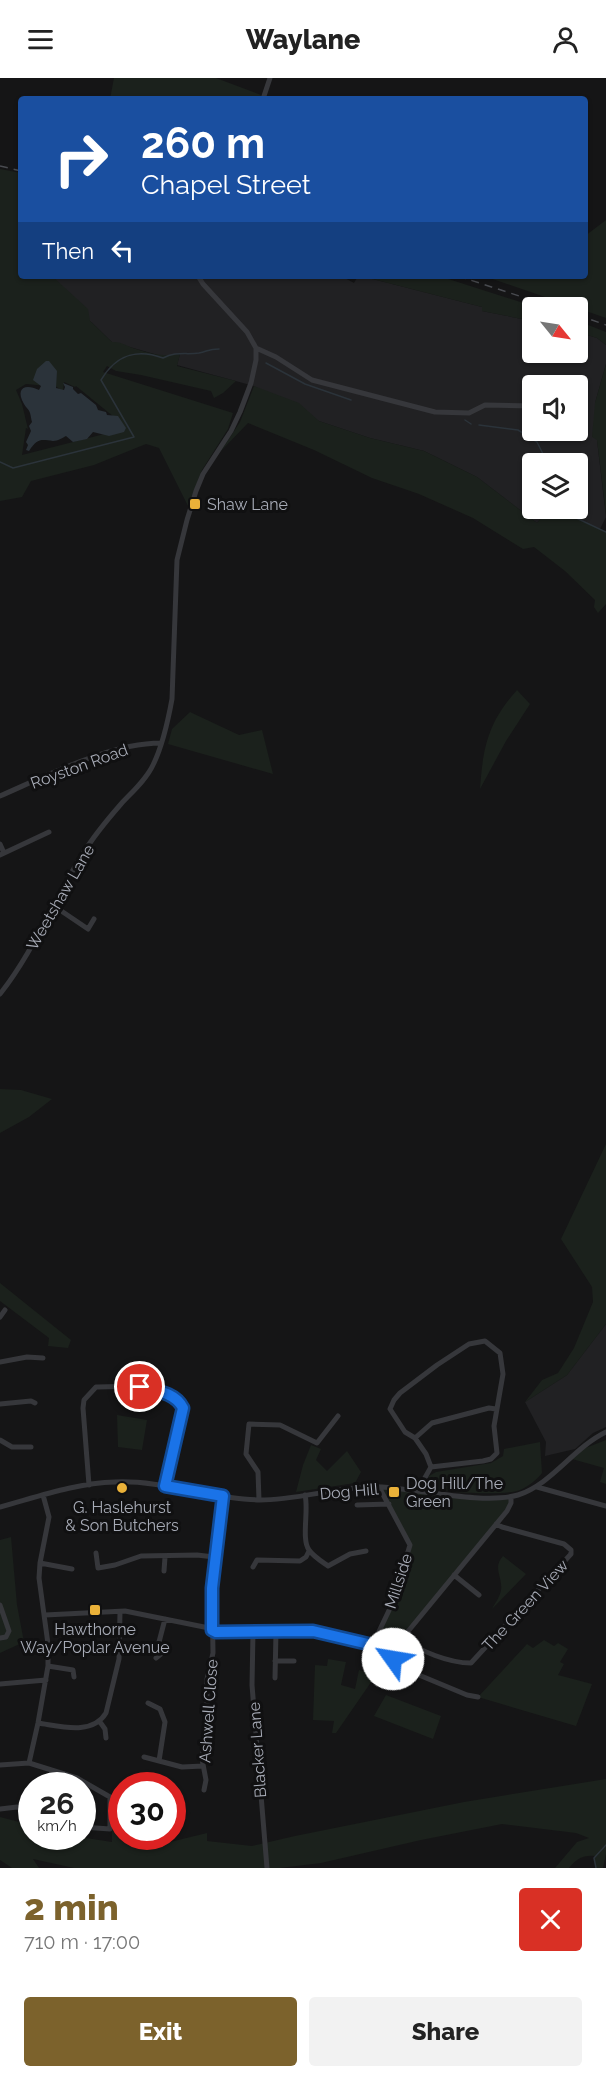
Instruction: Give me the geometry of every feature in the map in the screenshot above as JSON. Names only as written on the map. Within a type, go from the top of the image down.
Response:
[{"type":"street","points":[[264,96],[270,78]]},
{"type":"street","points":[[161,743],[172,699],[177,560],[181,542],[203,474],[231,431],[248,394],[256,360],[256,348],[247,332],[200,279]]},
{"type":"street","points":[[256,348],[276,357],[312,380],[435,412],[469,412],[485,405],[522,406]]},
{"type":"street","name":"Royston Road","points":[[0,796],[64,768],[102,755],[146,743],[161,743]]},
{"type":"street","name":"Weetshaw Lane","points":[[0,994],[16,974],[82,855],[97,833],[142,782],[153,765],[161,743]]},
{"type":"street","points":[[0,844],[2,854],[49,832]]},
{"type":"street","points":[[54,906],[88,929],[94,919]]},
{"type":"street","points":[[0,1317],[5,1310]]},
{"type":"street","points":[[485,1341],[500,1353],[503,1374],[494,1426],[498,1449],[495,1456],[483,1461],[431,1467],[415,1437],[405,1432],[390,1409],[394,1400],[437,1365],[469,1344],[485,1341]]},
{"type":"street","points":[[0,1362],[27,1357],[43,1358]]},
{"type":"street","points":[[89,1485],[84,1400],[89,1392],[96,1388],[140,1387],[170,1395],[177,1399],[183,1408],[165,1486]]},
{"type":"street","points":[[0,1404],[31,1401],[35,1403]]},
{"type":"street","points":[[415,1437],[432,1423],[489,1408],[496,1409]]},
{"type":"street","points":[[259,1500],[258,1472],[246,1454],[249,1424],[280,1425],[320,1445],[338,1416]]},
{"type":"street","points":[[45,1616],[125,1611],[209,1628],[216,1632],[313,1631],[381,1647],[396,1646],[509,1508],[511,1497],[537,1486],[587,1444],[606,1432]]},
{"type":"street","points":[[0,1440],[12,1447],[31,1448]]},
{"type":"street","points":[[418,1490],[431,1467]]},
{"type":"street","name":"Dog Hill","points":[[0,1508],[89,1485],[116,1482],[165,1486],[259,1500],[285,1499],[379,1487],[462,1497],[511,1497]]},
{"type":"street","points":[[537,1486],[604,1506]]},
{"type":"street","name":"Millside","points":[[373,1644],[393,1602],[410,1545],[379,1487]]},
{"type":"street","points":[[29,1763],[48,1666],[45,1616],[39,1578],[49,1517],[43,1496]]},
{"type":"street","name":"Ashwell Close","points":[[204,1790],[207,1679],[213,1653],[214,1557],[223,1496]]},
{"type":"street","points":[[305,1496],[307,1505],[306,1545],[309,1551],[328,1566],[350,1554],[366,1551]]},
{"type":"street","points":[[357,1505],[389,1504]]},
{"type":"street","name":"The Green View","points":[[402,1639],[416,1648],[460,1663],[471,1663],[571,1554],[571,1550],[564,1544],[496,1524]]},
{"type":"street","points":[[254,1567],[257,1560],[300,1561],[309,1551]]},
{"type":"street","points":[[96,1553],[98,1568],[141,1556],[214,1557]]},
{"type":"street","points":[[164,1571],[165,1557]]},
{"type":"street","points":[[40,1563],[72,1569]]},
{"type":"street","points":[[454,1575],[479,1595]]},
{"type":"street","points":[[0,1605],[9,1633],[6,1637],[0,1638]]},
{"type":"street","points":[[38,1723],[81,1728],[100,1722],[106,1713],[119,1659],[120,1612]]},
{"type":"street","points":[[156,1658],[161,1654],[159,1642],[165,1619]]},
{"type":"street","name":"Blacker Lane","points":[[253,1632],[252,1685],[261,1811],[268,1856],[267,1868]]},
{"type":"street","points":[[275,1678],[276,1632]]},
{"type":"street","points":[[381,1647],[402,1668],[467,1695],[478,1697]]},
{"type":"street","points":[[275,1661],[294,1661]]},
{"type":"street","points":[[48,1666],[73,1670],[74,1677]]},
{"type":"street","points":[[0,1684],[46,1680]]},
{"type":"street","points":[[148,1703],[160,1709],[165,1722],[159,1761]]},
{"type":"street","points":[[100,1722],[105,1729],[106,1738]]},
{"type":"street","points":[[144,1757],[182,1767],[203,1766]]},
{"type":"street","points":[[0,1765],[29,1763],[77,1778],[108,1796]]},
{"type":"street","points":[[0,1809],[18,1808]]},
{"type":"shaded area","points":[[114,78],[216,78],[261,95],[260,96],[111,96]]},
{"type":"shaded area","points":[[0,169],[18,172],[18,279],[55,279],[88,309],[90,321],[112,342],[152,354],[180,354],[177,366],[236,381],[214,398],[211,391],[116,371],[107,366],[103,372],[233,413],[228,429],[202,470],[188,506],[159,448],[146,444],[94,465],[31,481],[22,497],[0,501]],"holes":[[[64,382],[76,386],[114,417],[120,430],[22,455],[26,428],[28,429],[16,390],[26,384],[57,387],[63,392]]]},
{"type":"shaded area","points":[[606,220],[606,318],[588,312],[588,297],[545,297],[493,279],[588,279],[588,234]]},
{"type":"shaded area","points":[[55,279],[347,279],[354,283],[356,279],[373,279],[482,307],[482,311],[522,319],[522,363],[588,363],[588,335],[597,338],[606,345],[606,364],[595,403],[606,517],[600,529],[578,519],[588,519],[588,453],[522,453],[522,512],[477,477],[424,451],[370,438],[319,421],[254,386],[177,365],[180,354],[165,357],[112,342],[90,321]]},
{"type":"shaded area","points":[[373,279],[448,279],[522,303],[522,319],[482,311],[482,307]]},
{"type":"shaded area","points":[[588,325],[606,332],[606,345],[597,338],[588,335]]},
{"type":"shaded area","points":[[49,361],[57,371],[56,388],[64,390],[63,383],[73,387],[78,394],[81,393],[96,405],[98,410],[106,412],[107,415],[118,416],[126,428],[124,432],[109,436],[93,432],[87,439],[73,442],[66,436],[55,441],[42,440],[34,444],[29,451],[26,450],[28,445],[26,442],[31,431],[29,426],[32,422],[30,412],[21,399],[21,391],[26,387],[39,390],[41,386],[33,380],[37,369]]},
{"type":"shaded area","points":[[606,364],[606,514],[597,440],[592,437],[595,403]]},
{"type":"shaded area","points":[[254,386],[299,403],[319,421],[370,438],[424,451],[477,477],[522,512],[522,519],[532,519],[537,523],[540,519],[577,519],[606,532],[606,604],[598,613],[594,607],[595,600],[565,571],[534,547],[523,549],[473,518],[419,494],[372,478],[314,450],[248,423],[221,451],[240,422]]},
{"type":"shaded area","points":[[517,690],[530,704],[506,741],[480,789],[485,748],[493,724]]},
{"type":"shaded area","points":[[190,712],[239,735],[262,730],[273,774],[168,744],[172,729]]},
{"type":"shaded area","points":[[0,1089],[21,1090],[52,1099],[29,1117],[0,1133]]},
{"type":"shaded area","points":[[606,1144],[606,1324],[567,1375],[525,1402],[542,1380],[558,1373],[574,1348],[593,1302],[592,1287],[561,1239]]},
{"type":"shaded area","points":[[0,1283],[71,1340],[68,1348],[48,1346],[49,1338],[0,1301]]},
{"type":"shaded area","points":[[606,1324],[606,1427],[593,1433],[575,1449],[545,1456],[546,1442],[525,1402],[567,1375]]},
{"type":"shaded area","points":[[117,1415],[147,1420],[142,1450],[118,1447]]},
{"type":"shaded area","points":[[606,1440],[606,1484],[600,1482],[604,1468],[572,1459],[583,1449]]},
{"type":"shaded area","points":[[540,1442],[542,1473],[520,1490],[503,1493],[463,1492],[440,1490],[429,1486],[427,1482],[429,1476],[436,1472],[491,1463],[503,1456],[504,1449]]},
{"type":"shaded area","points":[[311,1445],[321,1449],[316,1460],[327,1471],[347,1451],[361,1472],[355,1483],[296,1492]]},
{"type":"shaded area","points":[[379,1487],[462,1497],[511,1497],[511,1503],[402,1639],[373,1644],[383,1624],[410,1545]]},
{"type":"shaded area","points":[[11,1537],[17,1605],[24,1642],[0,1653],[0,1540]]},
{"type":"shaded area","points":[[503,1556],[526,1574],[492,1609],[501,1590],[498,1565]]},
{"type":"shaded area","points":[[544,1640],[554,1646],[558,1643],[568,1649],[560,1662],[564,1664],[558,1675],[592,1684],[576,1726],[478,1697],[527,1644],[533,1648]]},
{"type":"shaded area","points":[[328,1659],[346,1662],[341,1685],[355,1689],[359,1670],[376,1675],[336,1733],[332,1733],[334,1721],[313,1720],[315,1665],[327,1666]]},
{"type":"shaded area","points":[[386,1695],[441,1716],[433,1739],[374,1716]]},
{"type":"shaded area","points":[[606,1779],[606,1854],[603,1868],[595,1868],[595,1856],[587,1856],[580,1858],[569,1868],[555,1868],[577,1842],[589,1838],[576,1833],[502,1824],[321,1863],[280,1868],[74,1868],[33,1859],[39,1868],[12,1868],[0,1860],[0,1817],[18,1822],[18,1850],[96,1850],[96,1840],[108,1841],[108,1850],[186,1850],[186,1838],[207,1833],[207,1841],[252,1846],[464,1802]]},
{"type":"waterway","points":[[0,462],[13,468],[134,437],[101,380],[107,371],[120,359],[135,354],[163,358],[219,349]]},
{"type":"waterway","points":[[266,363],[305,384],[351,400]]},
{"type":"waterway","points":[[465,420],[471,424]]},
{"type":"waterway","points":[[479,425],[518,430],[537,442],[542,453]]},
{"type":"waterway","points":[[578,519],[606,532]]},
{"type":"waterway","points":[[596,1868],[594,1858],[606,1845]]},
{"type":"railway","points":[[0,166],[18,170]]},
{"type":"railway","points":[[467,279],[522,297]]},
{"type":"railway","points":[[588,319],[606,325]]},
{"type":"place","name":"Shaw Lane","points":[[195,504]]},
{"type":"place","name":"G. Haslehurst & Son Butchers","points":[[122,1488]]},
{"type":"place","name":"Dog Hill/The Green","points":[[394,1492]]},
{"type":"place","name":"Hawthorne Way/Poplar Avenue","points":[[95,1610]]},
{"type":"route","points":[[140,1387],[170,1395],[181,1403],[183,1408],[165,1486],[223,1496],[214,1557],[212,1630],[216,1632],[313,1631],[373,1644],[381,1647],[393,1659]]}]
